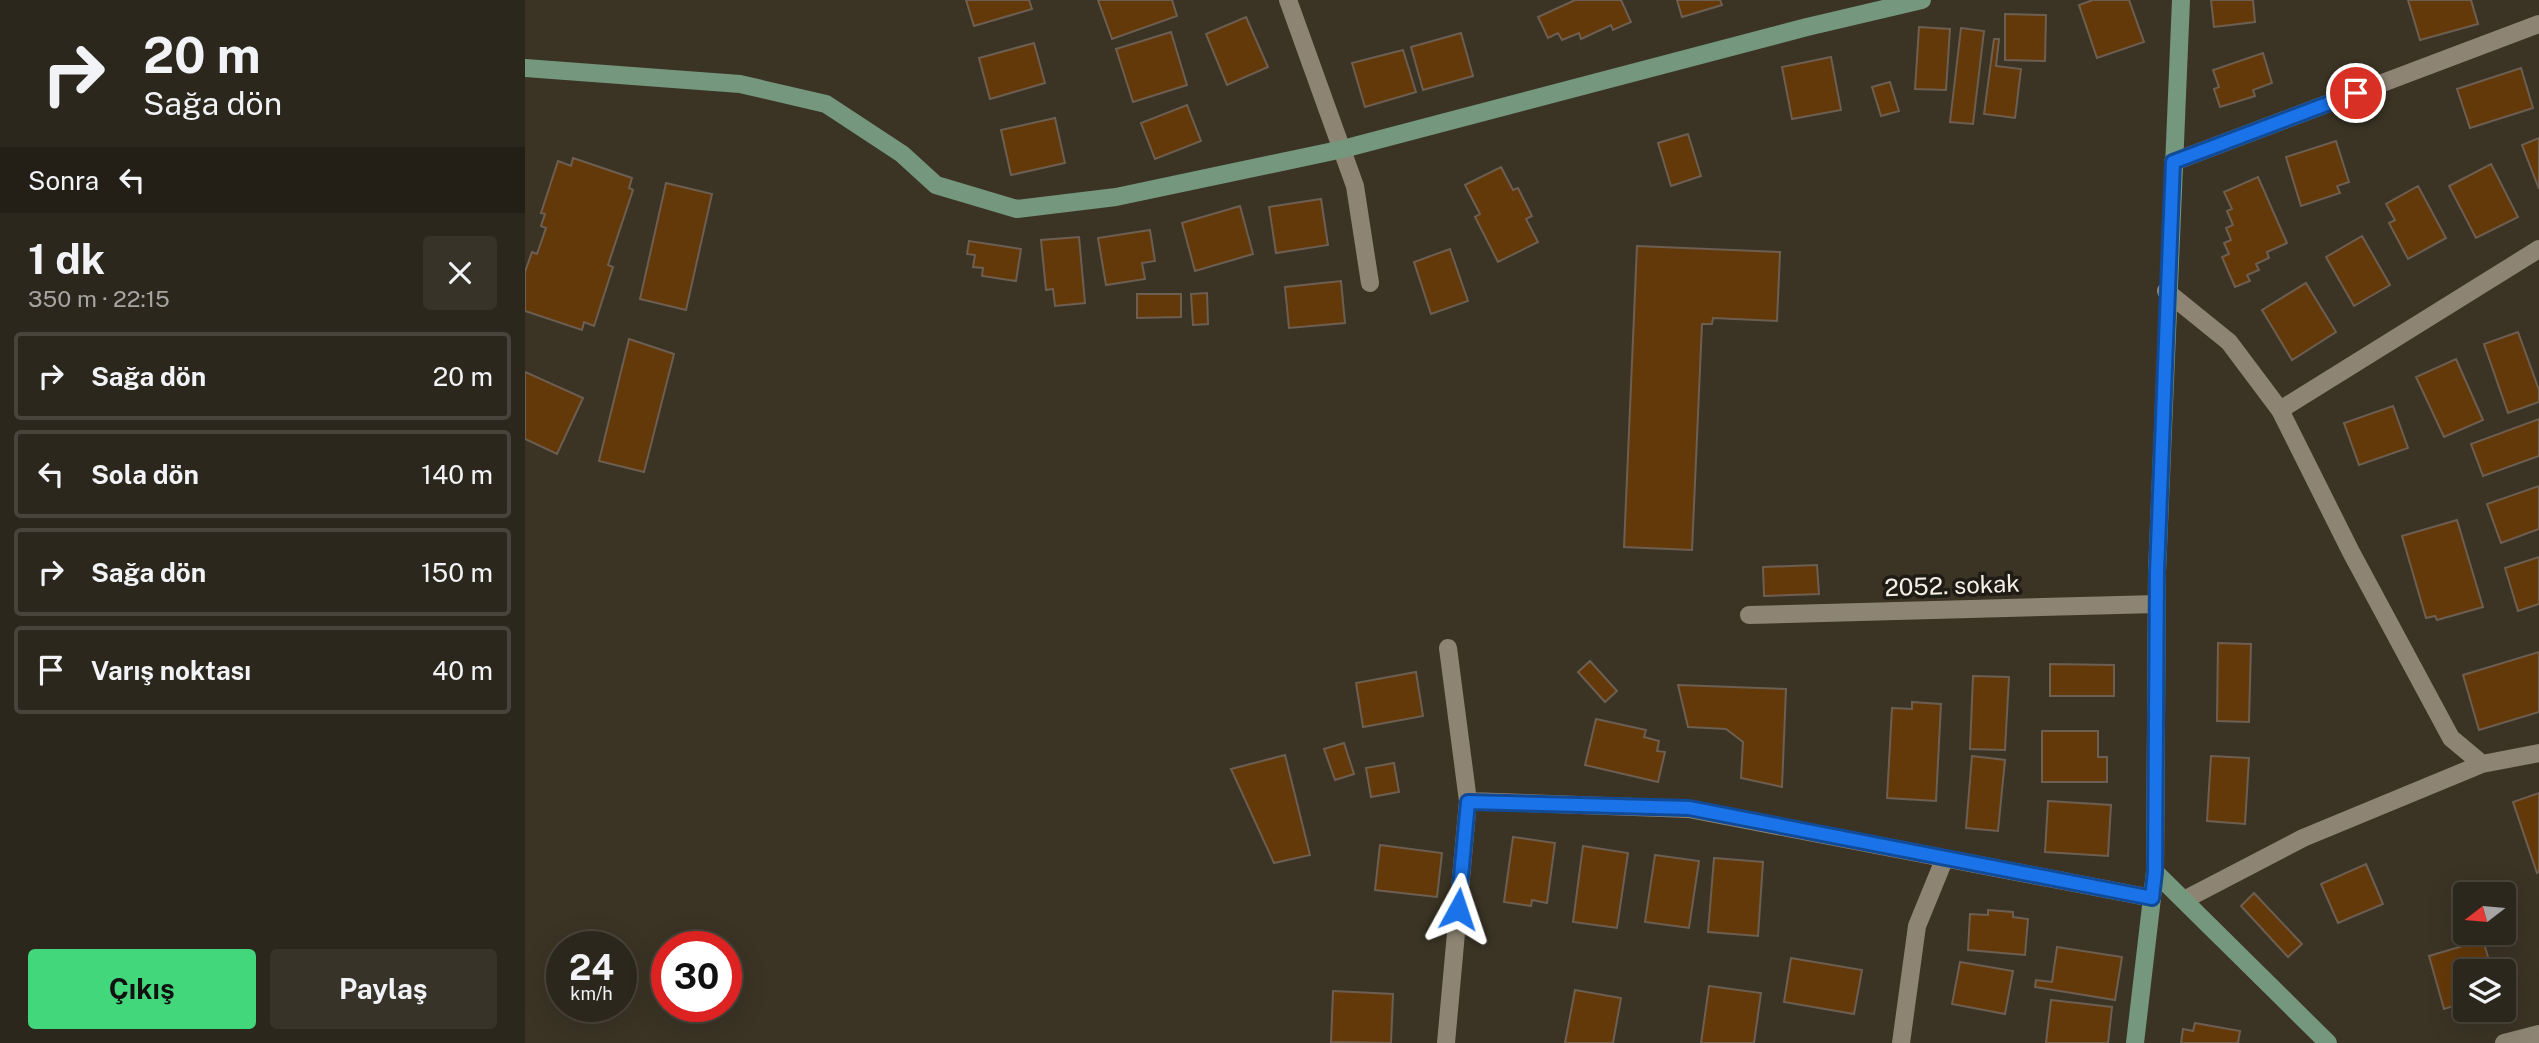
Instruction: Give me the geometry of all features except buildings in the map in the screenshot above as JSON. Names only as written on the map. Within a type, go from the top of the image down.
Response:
[{"type":"street","points":[[1288,0],[1355,186],[1370,283]]},
{"type":"street","points":[[525,68],[740,85],[826,104],[902,154],[936,185],[1017,209],[1116,197],[1343,149],[1807,27],[1922,0]]},
{"type":"street","points":[[2135,1043],[2155,872],[2157,604],[2166,291],[2181,0]]},
{"type":"street","points":[[2173,162],[2539,24]]},
{"type":"street","points":[[2280,410],[2539,249]]},
{"type":"street","points":[[2166,291],[2229,342],[2280,410],[2351,552],[2451,738],[2482,764]]},
{"type":"street","name":"2052. sokak","points":[[1749,615],[2157,604]]},
{"type":"street","points":[[1446,1043],[1468,802],[1448,648]]},
{"type":"street","points":[[2183,900],[2303,838],[2482,764],[2539,753]]},
{"type":"street","points":[[1468,802],[1689,808],[1944,860],[2152,898]]},
{"type":"street","points":[[1901,1043],[1917,926],[1944,860]]},
{"type":"street","points":[[2155,872],[2328,1043]]},
{"type":"street","points":[[2504,1043],[2539,1034]]},
{"type":"route","points":[[1458,909],[1468,802],[1689,808],[1944,860],[2152,898],[2155,872],[2157,572],[2173,162],[2356,93]]}]
